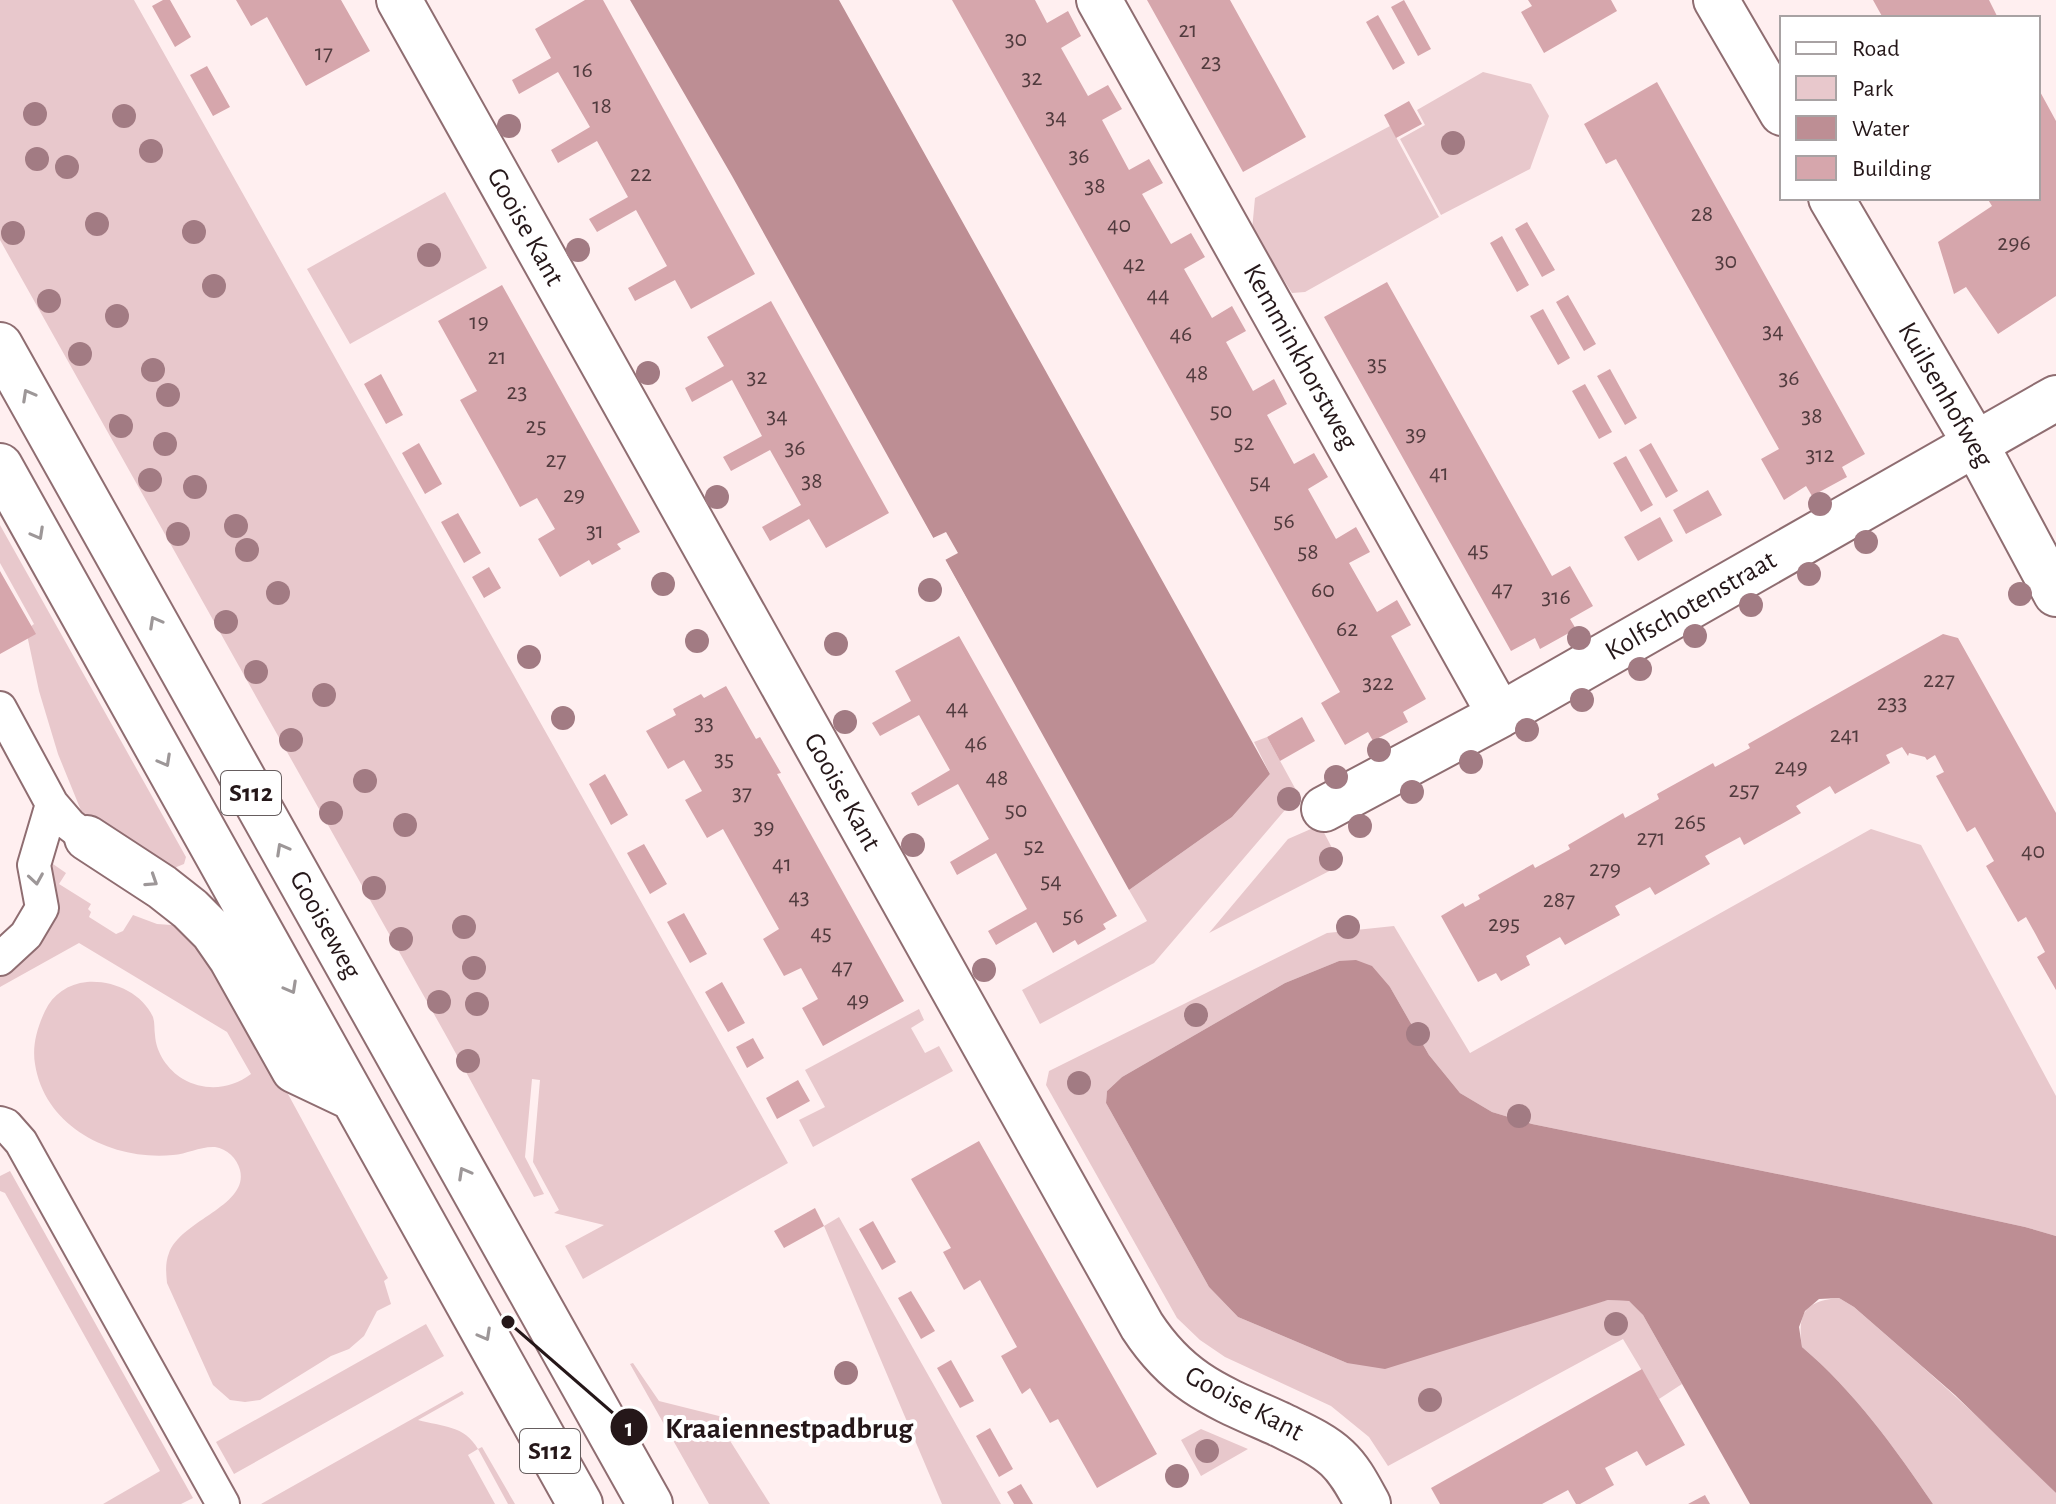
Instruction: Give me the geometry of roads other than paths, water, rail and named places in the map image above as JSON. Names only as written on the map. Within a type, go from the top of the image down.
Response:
[{"type":"main road","name":"Gooise Kant","points":[[399,0],[1142,1326],[1160,1353],[1183,1375],[1216,1395],[1303,1435],[1337,1458],[1350,1472],[1368,1504]]},
{"type":"main road","name":"Kemminkhorstweg","points":[[1099,0],[1500,715]]},
{"type":"main road","points":[[1716,0],[1780,110]]},
{"type":"main road","name":"Kuilsenhofweg","points":[[1832,200],[1975,443],[2056,594]]},
{"type":"main road","name":"Gooiseweg","points":[[0,345],[650,1504]]},
{"type":"main road","name":"Kolfschotenstraat","points":[[1324,809],[1500,715],[2056,398]]},
{"type":"main road","name":"S112","points":[[0,466],[580,1504]]},
{"type":"main road","points":[[87,838],[162,887],[198,916],[231,958],[294,1070],[353,1098]]},
{"type":"lane","points":[[0,708],[52,804],[70,825],[87,838]]},
{"type":"lane","points":[[0,959],[26,935],[42,908],[34,865],[52,804]]},
{"type":"lane","points":[[0,1123],[6,1125],[21,1142],[223,1504]]},
{"type":"water","points":[[630,0],[839,0],[1270,774],[1232,817],[1129,890],[732,176]]},
{"type":"water","points":[[1356,960],[1372,966],[1390,987],[1429,1055],[1460,1093],[1492,1112],[1532,1124],[1856,1190],[2056,1236],[2056,1493],[1955,1395],[1854,1307],[1839,1298],[1819,1299],[1805,1311],[1799,1327],[1802,1347],[1856,1401],[1889,1441],[1933,1504],[1750,1504],[1643,1315],[1629,1301],[1608,1300],[1385,1369],[1347,1363],[1238,1317],[1209,1287],[1106,1103],[1107,1091],[1122,1077],[1285,983],[1339,961]]},
{"type":"place","name":"Kraaiennestpadbrug","points":[[508,1322]]}]
